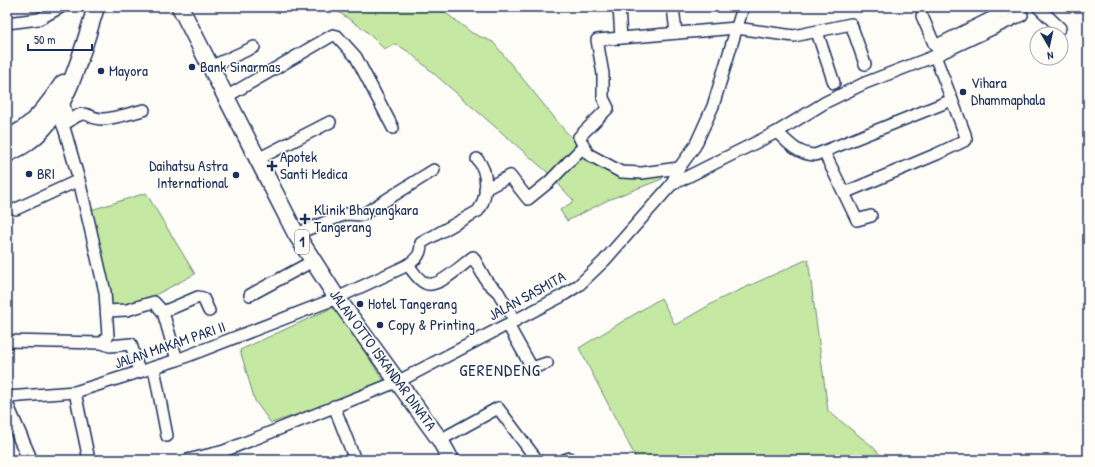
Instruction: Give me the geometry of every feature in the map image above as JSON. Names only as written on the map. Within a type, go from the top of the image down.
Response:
[{"type":"highway","points":[[7,154],[29,141],[60,106],[67,93],[96,7]]},
{"type":"highway","name":"JALAN OTTO ISKANDAR DINATA","points":[[180,7],[296,234],[337,298],[399,381],[440,440],[451,460]]},
{"type":"highway","points":[[7,138],[16,134],[30,124],[56,93],[78,60]]},
{"type":"main road","points":[[7,407],[30,460]]},
{"type":"street","points":[[7,23],[38,19],[61,7]]},
{"type":"street","points":[[619,7],[621,38]]},
{"type":"street","points":[[673,7],[676,33]]},
{"type":"street","name":"JALAN SASMITA","points":[[187,460],[225,455],[334,406],[399,381],[562,296],[579,285],[604,261],[676,176],[695,146],[713,106],[743,7]]},
{"type":"street","points":[[994,23],[1013,7]]},
{"type":"street","points":[[1038,7],[1058,26]]},
{"type":"street","points":[[865,64],[851,24],[794,36],[736,28],[597,40],[603,74],[603,98],[608,108],[579,137],[582,147],[588,154],[621,172],[676,176],[778,132],[826,102],[865,83],[936,52],[994,23],[1022,15]]},
{"type":"street","points":[[844,193],[964,142],[965,134],[922,16]]},
{"type":"street","points":[[817,32],[834,83]]},
{"type":"street","points":[[226,97],[333,35],[337,36],[356,57],[393,128]]},
{"type":"street","points":[[210,67],[254,47]]},
{"type":"street","points":[[778,132],[793,148],[805,154],[815,155],[952,100]]},
{"type":"street","points":[[60,106],[68,122],[79,113],[87,114],[97,119],[106,119],[144,110]]},
{"type":"street","points":[[60,106],[105,292],[108,336],[102,343]]},
{"type":"street","points":[[258,159],[330,122]]},
{"type":"street","points":[[485,189],[510,176],[528,199],[549,182],[582,147]]},
{"type":"street","points":[[824,152],[857,220],[871,216]]},
{"type":"street","points":[[476,159],[482,164],[485,189],[484,202],[478,211],[421,243],[421,252],[416,259],[408,265],[424,283],[430,285],[440,282],[473,257],[487,282],[498,292],[532,368],[548,363]]},
{"type":"street","points":[[296,234],[346,214],[362,215],[434,170]]},
{"type":"street","points":[[16,208],[79,180]]},
{"type":"street","points":[[250,295],[313,261]]},
{"type":"street","name":"JALAN MAKAM PARI II","points":[[7,397],[75,392],[154,368],[337,298],[408,265]]},
{"type":"street","points":[[163,312],[198,298],[203,298],[209,311]]},
{"type":"street","points":[[106,311],[127,310],[154,302],[163,312],[178,360]]},
{"type":"street","points":[[7,341],[102,343],[110,346],[131,344],[139,372]]},
{"type":"street","points":[[154,368],[167,436]]},
{"type":"street","points":[[75,392],[89,460]]},
{"type":"street","points":[[334,406],[355,460]]},
{"type":"street","points":[[440,440],[498,408],[537,460]]},
{"type":"green space","points":[[336,7],[438,7],[472,33],[493,42],[566,132],[595,157],[620,170],[662,169],[662,179],[608,200],[567,221],[560,210],[574,201],[546,171],[409,52],[396,44],[384,49],[365,30],[334,9]]},
{"type":"green space","points":[[146,193],[195,274],[127,310],[111,307],[91,210]]},
{"type":"green space","points":[[808,259],[828,411],[872,446],[885,460],[637,460],[579,348],[661,298],[675,325],[720,299]]},
{"type":"green space","points":[[334,307],[387,385],[271,423],[255,401],[240,350]]},
{"type":"place","name":"Bank Sinarmas","points":[[192,67]]},
{"type":"place","name":"Mayora","points":[[101,71]]},
{"type":"place","name":"Vihara Dhammaphala","points":[[963,92]]},
{"type":"place","name":"Apotek Santi Medica","points":[[272,166]]},
{"type":"place","name":"BRI","points":[[29,174]]},
{"type":"place","name":"Daihatsu Astra International","points":[[236,175]]},
{"type":"place","name":"Klinik Bhayangkara Tangerang","points":[[305,219]]},
{"type":"place","name":"Hotel Tangerang","points":[[360,304]]},
{"type":"place","name":"Copy & Printing","points":[[380,325]]},
{"type":"district","name":"GERENDENG","points":[[500,370]]}]
